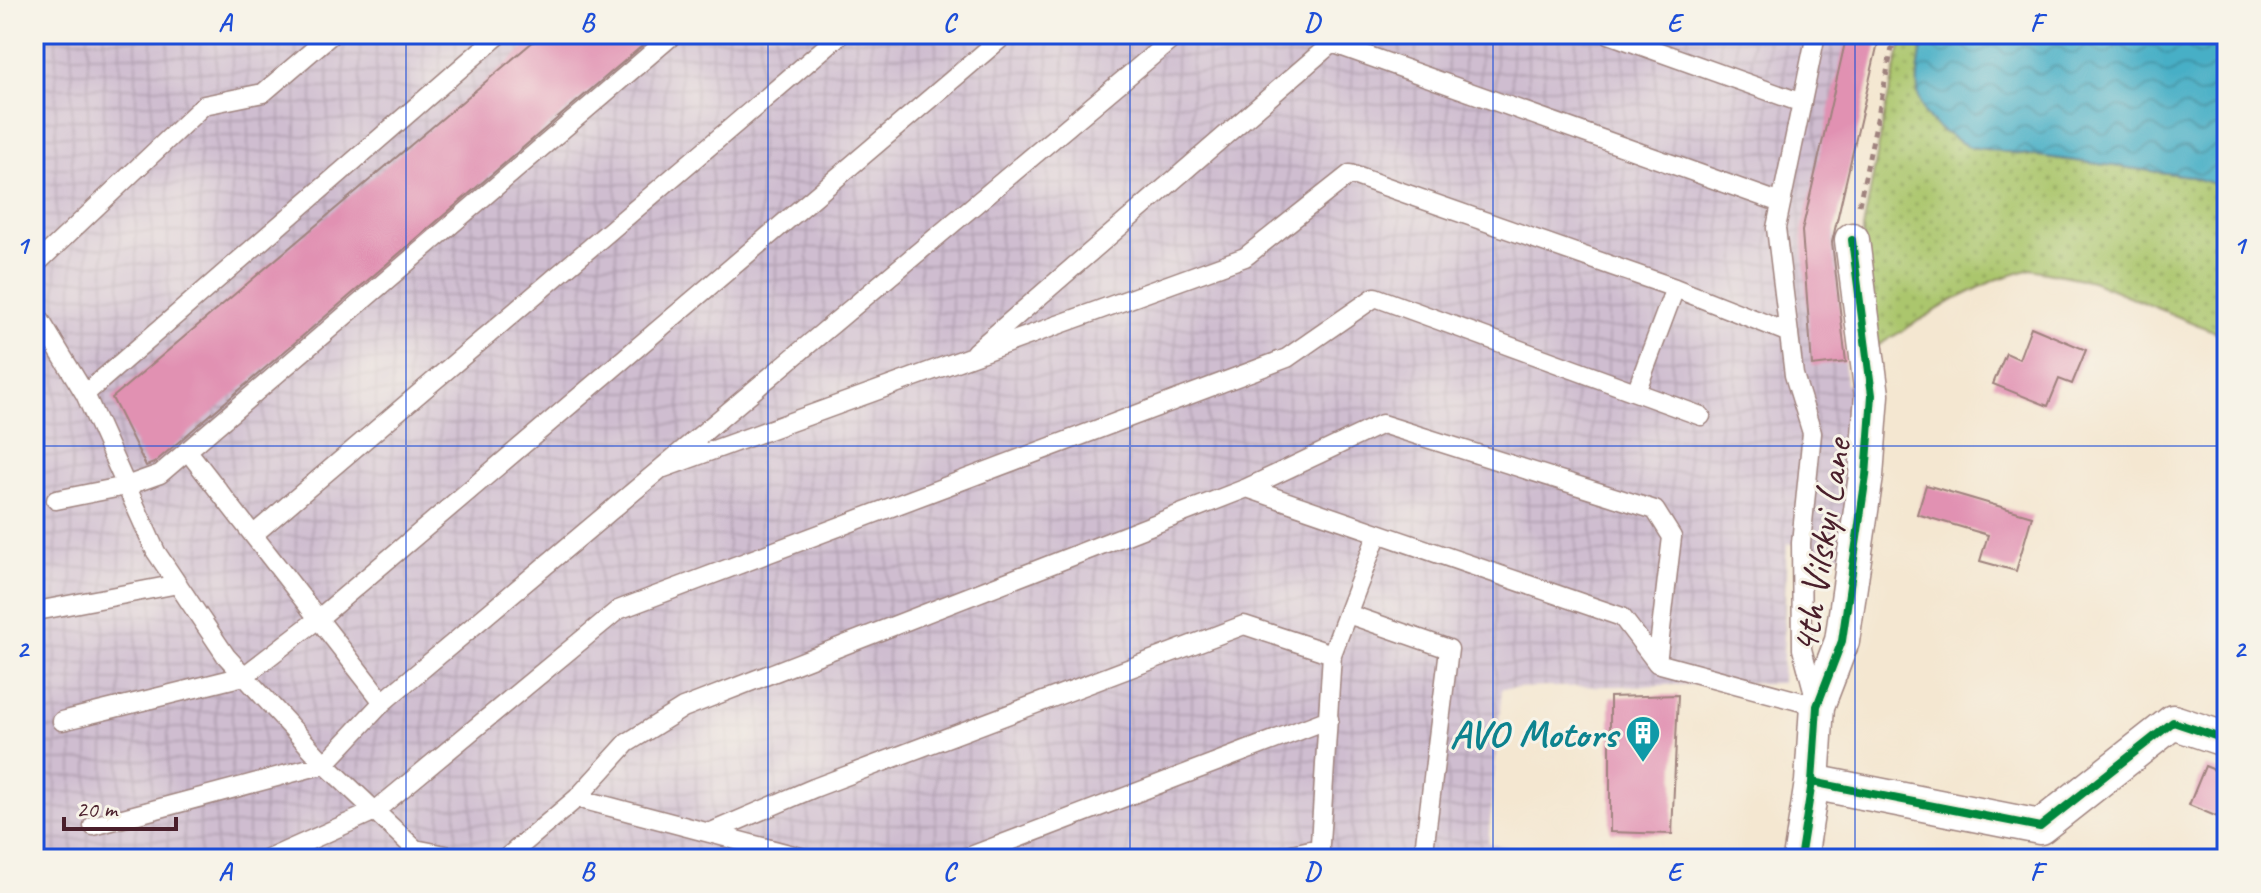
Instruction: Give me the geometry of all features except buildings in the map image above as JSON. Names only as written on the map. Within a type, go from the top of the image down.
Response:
[{"type":"street","name":"4th Vilskyi Lane","points":[[1800,859],[1812,782],[1817,706],[1842,641],[1866,476],[1871,409],[1852,240]]},
{"type":"street","points":[[1812,782],[2040,827],[2173,722],[2227,740]]},
{"type":"lane","points":[[34,266],[204,105],[263,93],[332,34]]},
{"type":"lane","points":[[85,394],[500,34]]},
{"type":"lane","points":[[56,500],[126,486],[160,474],[674,34]]},
{"type":"lane","points":[[253,535],[841,34]]},
{"type":"lane","points":[[62,721],[244,676],[318,619],[1006,34]]},
{"type":"lane","points":[[93,826],[325,764],[383,702],[1178,34]]},
{"type":"lane","points":[[1609,34],[1802,103]]},
{"type":"lane","points":[[1247,488],[1622,617],[1657,663],[1817,706],[1802,649],[1801,543],[1812,433],[1794,375],[1776,228],[1816,34]]},
{"type":"lane","points":[[967,359],[1332,43],[1781,203]]},
{"type":"lane","points":[[664,468],[1245,257],[1350,174],[1675,288],[1789,333]]},
{"type":"lane","points":[[1636,392],[1675,288]]},
{"type":"lane","points":[[268,859],[375,811],[618,610],[1287,358],[1375,297],[1701,416]]},
{"type":"lane","points":[[34,310],[85,394],[156,552],[226,656],[325,764],[415,849],[466,859]]},
{"type":"lane","points":[[505,859],[577,798],[627,743],[683,708],[1247,488],[1382,424],[1655,510],[1672,537],[1657,663]]},
{"type":"lane","points":[[187,450],[383,702]]},
{"type":"lane","points":[[1268,859],[1320,853],[1332,654],[1378,533]]},
{"type":"lane","points":[[42,610],[178,584]]},
{"type":"lane","points":[[1348,614],[1449,649],[1423,859]]},
{"type":"lane","points":[[709,833],[814,788],[1244,625],[1332,654]]},
{"type":"lane","points":[[963,859],[1329,719]]},
{"type":"lane","points":[[577,798],[808,859]]},
{"type":"path","points":[[1852,240],[1895,34]]},
{"type":"shaded area","points":[[34,34],[1880,34],[1835,231],[1846,385],[1852,383],[1857,410],[1843,555],[1787,543],[1782,683],[1502,688],[1488,843],[1570,859],[34,859]]},
{"type":"green space","points":[[1904,34],[1924,34],[1918,89],[1926,114],[1935,125],[1970,147],[2189,176],[2227,188],[2227,337],[2092,281],[2031,269],[1995,280],[1952,301],[1867,352],[1863,229],[1885,111]]},
{"type":"water","points":[[1924,34],[2227,34],[2227,188],[2189,176],[1970,147],[1935,125],[1920,102],[1918,73]]},
{"type":"cycle path","points":[[1800,859],[1812,782],[1817,706],[1842,641],[1866,476],[1872,395],[1852,240]]},
{"type":"cycle path","points":[[1812,782],[2040,827],[2173,722],[2227,740]]},
{"type":"place","name":"AVO Motors","points":[[1643,764]]}]
